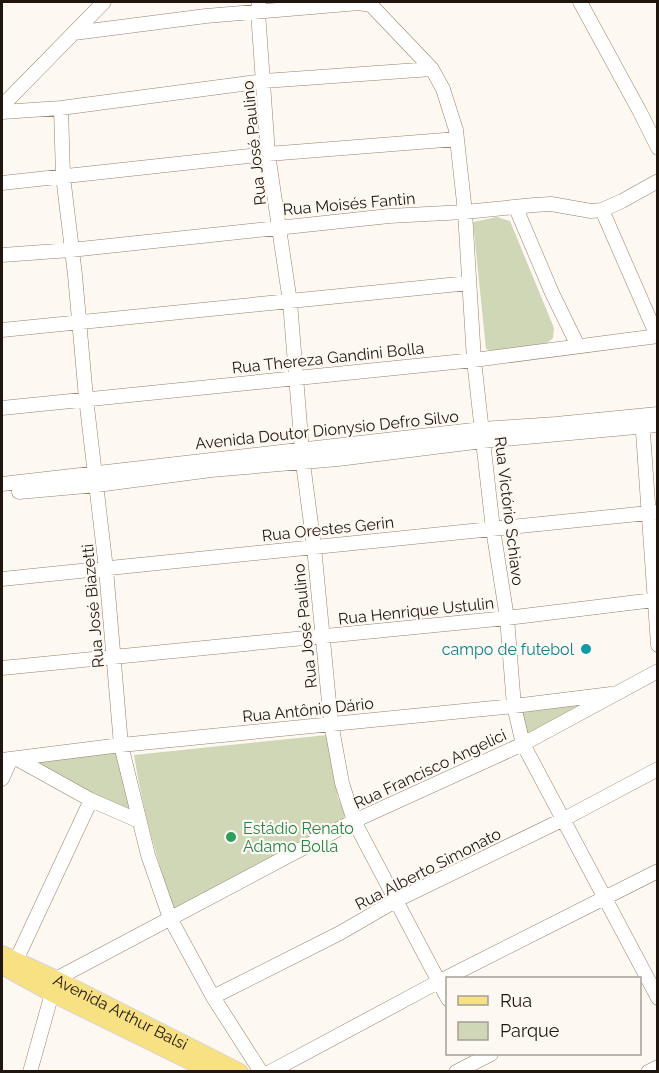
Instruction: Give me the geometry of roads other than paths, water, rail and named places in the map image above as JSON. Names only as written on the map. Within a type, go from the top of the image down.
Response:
[{"type":"main road","name":"Avenida Arthur Balsi","points":[[8,963],[114,1016],[212,1071]]},
{"type":"main road","name":"Avenida Arthur Balsi","points":[[114,1016],[240,1071]]},
{"type":"street","points":[[2,106],[104,2]]},
{"type":"street","points":[[580,2],[657,148]]},
{"type":"street","name":"Rua Victório Schiavo","points":[[74,33],[256,10],[359,3],[371,5],[385,17],[432,69],[452,111],[457,139],[465,212],[474,360],[492,529],[507,618],[514,706],[524,744],[605,899],[648,974],[657,998]]},
{"type":"street","name":"Rua José Paulino","points":[[256,10],[264,81],[268,154],[290,302],[302,456],[314,547],[331,723],[345,797],[354,821],[398,900],[446,997]]},
{"type":"street","points":[[2,112],[61,108],[264,81],[432,69]]},
{"type":"street","name":"Rua José Biazetti","points":[[61,108],[63,176],[106,569],[121,745],[148,855],[170,918],[213,997],[261,1071]]},
{"type":"street","points":[[2,183],[268,154],[457,139]]},
{"type":"street","points":[[657,181],[602,210],[657,336]]},
{"type":"street","name":"Rua Moisés Fantin","points":[[2,255],[71,250],[389,216],[551,204],[591,211],[602,210]]},
{"type":"street","points":[[516,208],[552,293],[578,346]]},
{"type":"street","points":[[2,330],[469,283]]},
{"type":"street","name":"Rua Thereza Gandini Bolla","points":[[2,408],[474,360],[657,336]]},
{"type":"street","name":"Avenida Doutor Dionysio Defro Silvo","points":[[2,493],[96,479],[482,435],[648,423],[657,414]]},
{"type":"street","points":[[648,423],[657,645]]},
{"type":"street","name":"Avenida Doutor Dionysio Defro Silvo","points":[[2,484],[96,479]]},
{"type":"street","name":"Rua Orestes Gerin","points":[[2,579],[653,512]]},
{"type":"street","name":"Rua Henrique Ustulin","points":[[2,668],[507,618],[654,600]]},
{"type":"street","name":"Rua Francisco Angelici","points":[[54,986],[170,918],[354,821],[524,744],[657,671]]},
{"type":"street","name":"Rua Antônio Dário","points":[[10,760],[121,745],[514,706],[618,693]]},
{"type":"street","points":[[2,779],[10,760],[139,821]]},
{"type":"street","name":"Rua Alberto Simonato","points":[[213,997],[340,933],[398,900],[564,819],[657,769]]},
{"type":"street","points":[[8,963],[92,800]]},
{"type":"street","points":[[448,977],[657,871]]},
{"type":"street","points":[[270,1071],[446,978]]},
{"type":"street","points":[[30,1071],[54,986]]},
{"type":"street","points":[[456,1071],[483,1055],[487,1071]]},
{"type":"street","points":[[648,1071],[657,1067]]},
{"type":"place","name":"campo de futebol","points":[[586,649]]},
{"type":"place","name":"Estádio Renato Adamo Bolla","points":[[231,837]]}]
